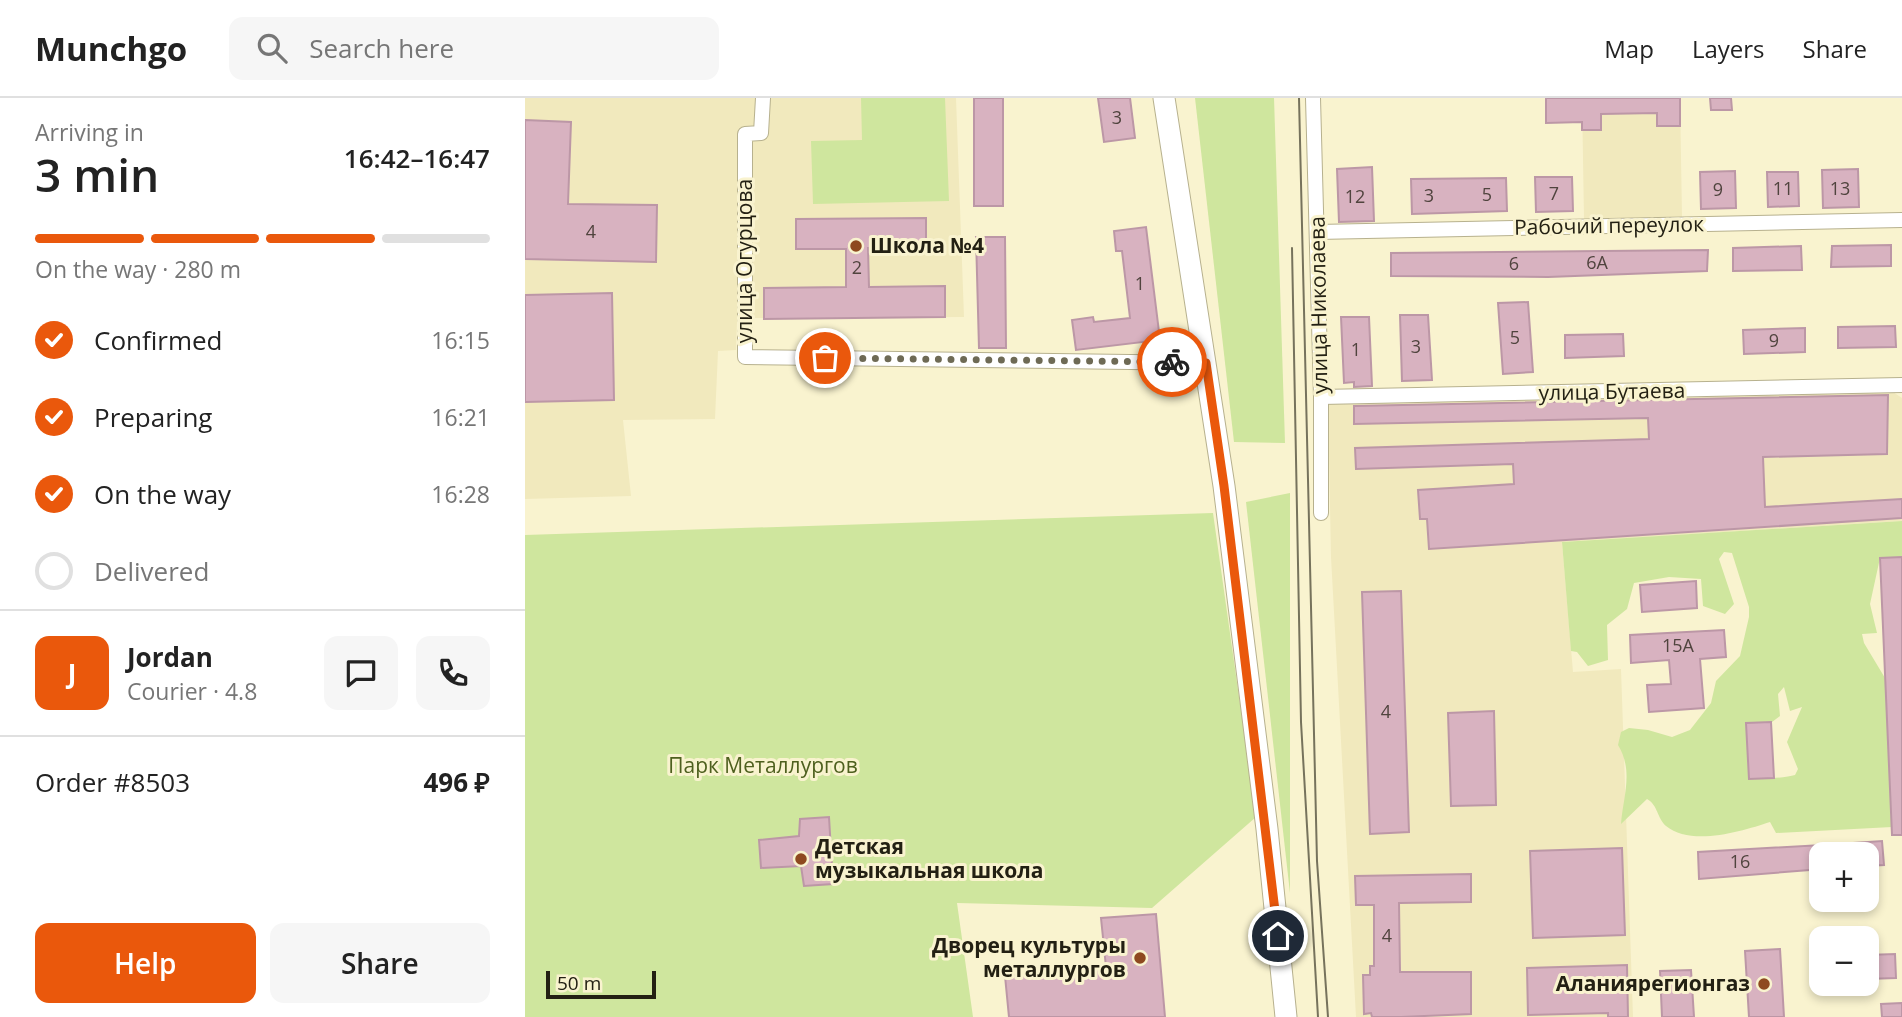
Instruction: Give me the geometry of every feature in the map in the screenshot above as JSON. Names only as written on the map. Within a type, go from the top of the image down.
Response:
[{"type":"main road","points":[[1164,98],[1206,363],[1267,829],[1286,1017]]},
{"type":"street","name":"улица Огурцова","points":[[763,98],[761,133],[745,134],[745,357],[1206,363]]},
{"type":"street","name":"улица Николаева","points":[[1313,98],[1321,397],[1321,513]]},
{"type":"street","name":"Рабочий переулок","points":[[1317,232],[1902,220]]},
{"type":"street","name":"улица Бутаева","points":[[1321,397],[1902,385]]},
{"type":"shaded area","points":[[525,98],[956,98],[964,317],[750,318],[752,175],[742,178],[736,350],[718,351],[715,419],[623,420],[631,496],[525,499]]},
{"type":"shaded area","points":[[1582,98],[1680,98],[1682,217],[1584,219]]},
{"type":"shaded area","points":[[1893,392],[1902,398],[1902,521],[1562,542],[1573,672],[1621,669],[1633,1017],[1356,1017],[1331,557],[1328,404]]},
{"type":"green space","points":[[861,98],[945,98],[949,201],[813,204],[811,141],[862,140]]},
{"type":"green space","points":[[1195,98],[1274,98],[1285,443],[1234,442]]},
{"type":"green space","points":[[1290,493],[1290,893],[1246,502]]},
{"type":"green space","name":"Парк Металлургов","points":[[1213,513],[1256,817],[1152,908],[957,903],[973,1017],[525,1017],[525,535]]},
{"type":"green space","points":[[1902,521],[1902,557],[1880,558],[1870,604],[1877,633],[1862,634],[1864,643],[1885,678],[1892,827],[1776,833],[1770,822],[1717,835],[1689,836],[1666,826],[1647,799],[1621,824],[1627,774],[1618,745],[1621,732],[1629,728],[1672,737],[1690,730],[1711,703],[1716,681],[1740,656],[1749,607],[1732,553],[1724,552],[1719,559],[1734,604],[1725,614],[1703,606],[1701,579],[1669,577],[1634,583],[1627,609],[1607,625],[1608,660],[1588,666],[1577,652],[1571,651],[1562,542]],"holes":[[[1784,687],[1790,711],[1802,707],[1787,742],[1798,769],[1795,775],[1749,779],[1746,723],[1772,722],[1780,716],[1778,694]]]},
{"type":"building","points":[[974,98],[1003,98],[1003,206],[974,206]]},
{"type":"building","points":[[1098,98],[1130,98],[1135,138],[1104,142]]},
{"type":"building","points":[[1546,98],[1680,98],[1680,126],[1657,126],[1657,113],[1601,114],[1601,130],[1582,130],[1582,122],[1546,123]]},
{"type":"building","points":[[1710,98],[1731,98],[1732,110],[1711,110]]},
{"type":"building","points":[[525,120],[571,122],[568,204],[657,205],[656,262],[525,259]]},
{"type":"building","points":[[1372,167],[1374,221],[1339,222],[1337,169]]},
{"type":"building","points":[[1858,169],[1859,207],[1823,208],[1822,170]]},
{"type":"building","points":[[1735,171],[1736,208],[1701,209],[1700,172]]},
{"type":"building","points":[[1767,172],[1798,172],[1799,206],[1768,207]]},
{"type":"building","points":[[1535,177],[1572,177],[1573,211],[1536,212]]},
{"type":"building","points":[[1506,178],[1507,211],[1412,214],[1411,179]]},
{"type":"building","points":[[926,218],[926,247],[868,248],[869,287],[945,286],[945,317],[764,319],[764,288],[846,287],[846,249],[796,249],[796,219]]},
{"type":"building","points":[[1146,227],[1160,340],[1076,350],[1072,320],[1093,317],[1094,322],[1130,318],[1122,251],[1116,251],[1114,231]]},
{"type":"building","points":[[976,237],[1005,237],[1006,348],[979,348]]},
{"type":"building","points":[[1891,245],[1891,266],[1831,267],[1832,246]]},
{"type":"building","points":[[1801,246],[1802,270],[1733,271],[1733,248]]},
{"type":"building","points":[[1708,250],[1707,271],[1548,277],[1391,276],[1391,253]]},
{"type":"building","points":[[612,293],[614,400],[525,402],[525,295]]},
{"type":"building","points":[[1528,302],[1533,372],[1503,374],[1498,303]]},
{"type":"building","points":[[1400,315],[1428,315],[1432,380],[1402,381]]},
{"type":"building","points":[[1341,317],[1369,317],[1372,386],[1354,387],[1354,382],[1344,383]]},
{"type":"building","points":[[1895,326],[1896,347],[1838,348],[1838,327]]},
{"type":"building","points":[[1805,328],[1805,352],[1744,354],[1743,330]]},
{"type":"building","points":[[1623,334],[1624,356],[1565,358],[1565,335]]},
{"type":"building","points":[[1888,395],[1887,454],[1763,457],[1765,507],[1902,499],[1902,518],[1429,549],[1427,519],[1420,519],[1418,490],[1514,484],[1513,464],[1356,469],[1355,448],[1649,439],[1648,418],[1354,424],[1354,406]]},
{"type":"building","points":[[1902,557],[1902,835],[1892,835],[1880,558]]},
{"type":"building","points":[[1696,581],[1697,608],[1642,612],[1640,585]]},
{"type":"building","points":[[1401,591],[1409,832],[1370,834],[1362,592]]},
{"type":"building","points":[[1724,630],[1726,657],[1700,659],[1704,708],[1649,712],[1647,685],[1671,684],[1669,660],[1631,663],[1630,635]]},
{"type":"building","points":[[1494,711],[1496,805],[1451,806],[1448,713]]},
{"type":"building","points":[[1771,722],[1774,778],[1749,779],[1746,723]]},
{"type":"building","points":[[829,817],[833,884],[804,886],[801,866],[761,868],[759,840],[799,836],[800,819]]},
{"type":"building","points":[[1882,841],[1884,865],[1879,865],[1879,842],[1868,842]]},
{"type":"building","points":[[1809,846],[1809,870],[1699,879],[1698,852]]},
{"type":"building","points":[[1622,848],[1625,935],[1533,938],[1530,851]]},
{"type":"building","points":[[1471,874],[1471,902],[1399,903],[1400,972],[1471,972],[1471,1014],[1372,1017],[1371,1013],[1364,1014],[1363,975],[1370,975],[1370,966],[1374,966],[1374,905],[1356,905],[1355,876]]},
{"type":"building","name":"Дворец культуры металлургов","points":[[1156,914],[1165,1017],[1009,1017],[1005,976],[1106,967],[1101,918]]},
{"type":"building","name":"Аланиярегионгаз","points":[[1780,949],[1784,1017],[1749,1017],[1745,951]]},
{"type":"building","points":[[1895,954],[1896,978],[1879,979],[1879,955]]},
{"type":"building","points":[[1627,965],[1628,1017],[1608,1017],[1608,1013],[1528,1015],[1527,968]]},
{"type":"building","name":"Аланиярегионгаз","points":[[1691,970],[1694,1017],[1662,1017],[1660,971]]},
{"type":"building","points":[[1902,1003],[1902,1017],[1882,1017],[1881,1004]]},
{"type":"tram line","points":[[1299,98],[1317,861],[1328,1017]]},
{"type":"tram line","points":[[1292,248],[1301,722],[1318,1017]]},
{"type":"way so far","points":[[825,358],[1172,362]]},
{"type":"place","name":"Школа №4","points":[[856,246]]},
{"type":"place","name":"Детская музыкальная школа","points":[[801,859]]},
{"type":"place","name":"Дворец культуры металлургов","points":[[1140,958]]},
{"type":"place","name":"Аланиярегионгаз","points":[[1764,984]]},
{"type":"route","points":[[1172,362],[1206,363],[1224,486],[1278,936]]}]
